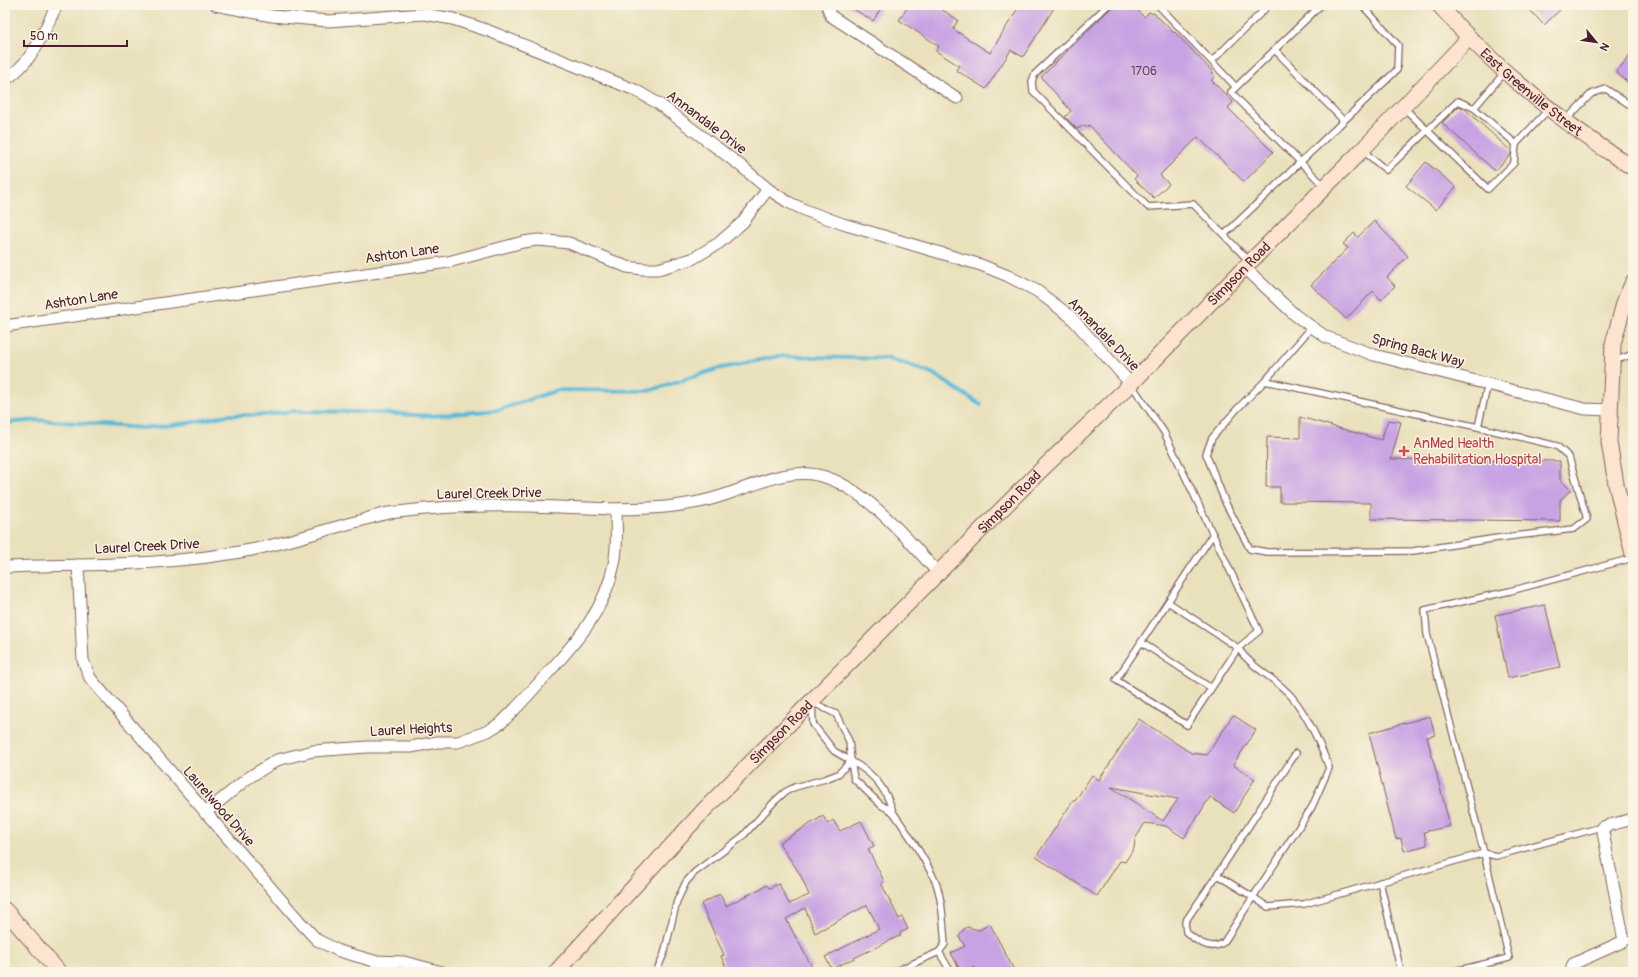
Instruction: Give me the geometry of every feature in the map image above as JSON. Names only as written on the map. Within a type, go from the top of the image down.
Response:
[{"type":"street","points":[[5,80],[16,73],[27,62],[36,49],[57,5]]},
{"type":"street","name":"Annandale Drive","points":[[216,5],[272,16],[328,21],[424,14],[453,19],[482,28],[635,90],[666,109],[741,166],[768,189],[788,202],[822,216],[981,265],[1024,283],[1070,316],[1131,384]]},
{"type":"street","points":[[827,5],[831,16],[957,98]]},
{"type":"street","name":"East Greenville Street","points":[[1440,5],[1469,38],[1506,71],[1600,147],[1633,168]]},
{"type":"street","name":"Simpson Road","points":[[556,972],[704,810],[1041,470],[1131,384],[1247,264],[1362,150],[1469,38]]},
{"type":"street","name":"Ashton Lane","points":[[5,326],[448,262],[523,242],[538,240],[569,243],[627,267],[658,269],[692,259],[719,243],[743,222],[768,189]]},
{"type":"street","name":"Spring Back Way","points":[[1247,264],[1311,328],[1326,337],[1374,355],[1585,408],[1610,410]]},
{"type":"street","points":[[1633,282],[1625,300],[1613,344],[1611,362],[1609,442],[1616,484],[1633,554]]},
{"type":"street","name":"Laurel Creek Drive","points":[[5,568],[168,562],[203,558],[253,550],[387,514],[447,508],[525,506],[616,510],[697,503],[741,490],[770,478],[800,473],[816,474],[843,484],[862,496],[885,517],[938,573]]},
{"type":"street","name":"Laurel Heights","points":[[205,813],[248,778],[277,760],[313,751],[367,746],[411,747],[437,742],[458,742],[481,735],[501,723],[577,641],[599,609],[608,587],[614,565],[616,549],[616,510]]},
{"type":"street","name":"Laurelwood Drive","points":[[78,565],[83,660],[90,678],[205,813],[317,940],[339,952],[374,961],[404,962],[442,972]]},
{"type":"street","points":[[1571,972],[1573,964],[1629,940],[1602,828],[1633,819]]},
{"type":"street","points":[[5,910],[59,972]]},
{"type":"lane","points":[[1108,5],[1035,74],[1032,81],[1033,91],[1148,207],[1193,204],[1224,235],[1247,264]]},
{"type":"lane","points":[[1158,5],[1236,87]]},
{"type":"lane","points":[[1212,61],[1269,5]]},
{"type":"lane","points":[[1320,5],[1231,92],[1325,187]]},
{"type":"lane","points":[[1224,235],[1397,70],[1398,45],[1362,5]]},
{"type":"lane","points":[[1275,50],[1343,120]]},
{"type":"lane","points":[[1474,108],[1506,71]]},
{"type":"lane","points":[[1566,120],[1591,94],[1606,89],[1633,107]]},
{"type":"lane","points":[[1362,150],[1386,170],[1458,101],[1474,108],[1516,144]]},
{"type":"lane","points":[[1403,107],[1488,189],[1514,164],[1516,144],[1550,108]]},
{"type":"lane","points":[[1265,381],[1478,427],[1557,446],[1569,458],[1587,519],[1574,529],[1413,551],[1267,552],[1250,549],[1226,504],[1206,454],[1212,438],[1237,409],[1265,381],[1311,328]]},
{"type":"lane","points":[[1611,362],[1633,354]]},
{"type":"lane","points":[[1478,427],[1488,383]]},
{"type":"lane","points":[[1131,384],[1164,432],[1213,534],[1259,631],[1238,648],[1187,725],[1116,680],[1213,534]]},
{"type":"lane","points":[[1451,972],[1509,958],[1484,853],[1427,634],[1425,610],[1510,590],[1633,558]]},
{"type":"lane","points":[[1168,602],[1238,648],[1244,658],[1292,697],[1316,735],[1329,768],[1312,807],[1220,945],[1208,946],[1186,932],[1185,922],[1296,753]]},
{"type":"lane","points":[[1141,642],[1211,688]]},
{"type":"lane","points":[[893,812],[881,805],[854,779],[851,761],[849,741],[836,714],[812,702],[813,724],[834,751],[851,761],[867,770],[889,797],[893,812],[918,848],[936,884],[942,908],[945,944],[939,952],[894,972]]},
{"type":"lane","points":[[656,972],[664,954],[676,902],[686,882],[695,872],[742,837],[775,801],[786,792],[795,787],[838,774],[851,761]]},
{"type":"lane","points":[[1217,875],[1268,907],[1304,904],[1484,853],[1496,856],[1602,828]]},
{"type":"lane","points":[[1380,882],[1401,972]]},
{"type":"lane","points":[[939,952],[950,972]]},
{"type":"building","points":[[847,5],[883,5],[873,21]]},
{"type":"building","points":[[909,5],[935,5],[958,20],[953,29],[990,53],[1020,5],[1056,5],[1023,57],[1011,50],[986,89],[956,70],[959,66],[936,51],[939,46],[899,20]]},
{"type":"building","points":[[1114,5],[1132,5],[1144,17],[1149,12],[1154,13],[1174,33],[1175,32],[1213,72],[1211,73],[1215,77],[1211,80],[1233,102],[1228,108],[1273,152],[1244,182],[1198,137],[1160,175],[1169,184],[1154,198],[1134,179],[1137,176],[1089,125],[1087,127],[1085,125],[1077,129],[1065,117],[1071,111],[1041,77]]},
{"type":"building","points":[[1525,5],[1565,5],[1544,25]]},
{"type":"building","points":[[1633,52],[1633,87],[1616,72]]},
{"type":"building","points":[[1459,106],[1465,109],[1511,151],[1511,154],[1495,171],[1442,123]]},
{"type":"building","points":[[1426,162],[1456,187],[1436,210],[1406,186]]},
{"type":"building","points":[[1374,221],[1408,256],[1387,277],[1395,286],[1381,300],[1373,291],[1346,319],[1311,285],[1348,248],[1343,244],[1354,233],[1358,237]]},
{"type":"building","points":[[1300,417],[1381,440],[1388,420],[1401,422],[1391,459],[1560,461],[1560,480],[1571,490],[1560,500],[1560,521],[1371,519],[1371,503],[1280,502],[1280,487],[1266,487],[1267,437],[1300,438]]},
{"type":"building","points":[[1545,605],[1560,667],[1508,678],[1495,615]]},
{"type":"building","points":[[1233,715],[1256,730],[1233,765],[1255,779],[1234,813],[1210,797],[1184,838],[1166,826],[1145,823],[1135,839],[1134,848],[1125,862],[1120,861],[1097,896],[1036,857],[1092,775],[1099,780],[1139,719],[1191,753],[1207,755]],"holes":[[[1111,787],[1178,799],[1163,821]]]},
{"type":"building","points":[[1430,716],[1435,735],[1427,737],[1450,826],[1424,832],[1427,845],[1404,851],[1401,838],[1396,839],[1369,733]]},
{"type":"building","points":[[823,816],[828,824],[833,820],[840,831],[861,821],[874,846],[868,849],[884,881],[881,883],[899,919],[902,917],[908,929],[900,933],[901,935],[832,969],[825,957],[879,929],[867,905],[815,933],[805,908],[786,919],[812,967],[803,972],[728,972],[721,956],[724,955],[701,904],[720,894],[726,906],[767,885],[769,888],[779,884],[789,904],[809,895],[800,874],[779,843]]},
{"type":"building","points":[[990,924],[1015,972],[978,972],[975,967],[961,972],[951,953],[965,946],[959,937],[963,930],[967,927],[979,930]]},
{"type":"waterway","points":[[5,423],[38,420],[143,428],[189,423],[228,415],[265,415],[294,411],[361,412],[431,416],[498,410],[558,390],[648,391],[717,369],[779,356],[889,359],[932,373],[981,405]]},
{"type":"place","name":"AnMed Health Rehabilitation Hospital","points":[[1404,451]]}]
